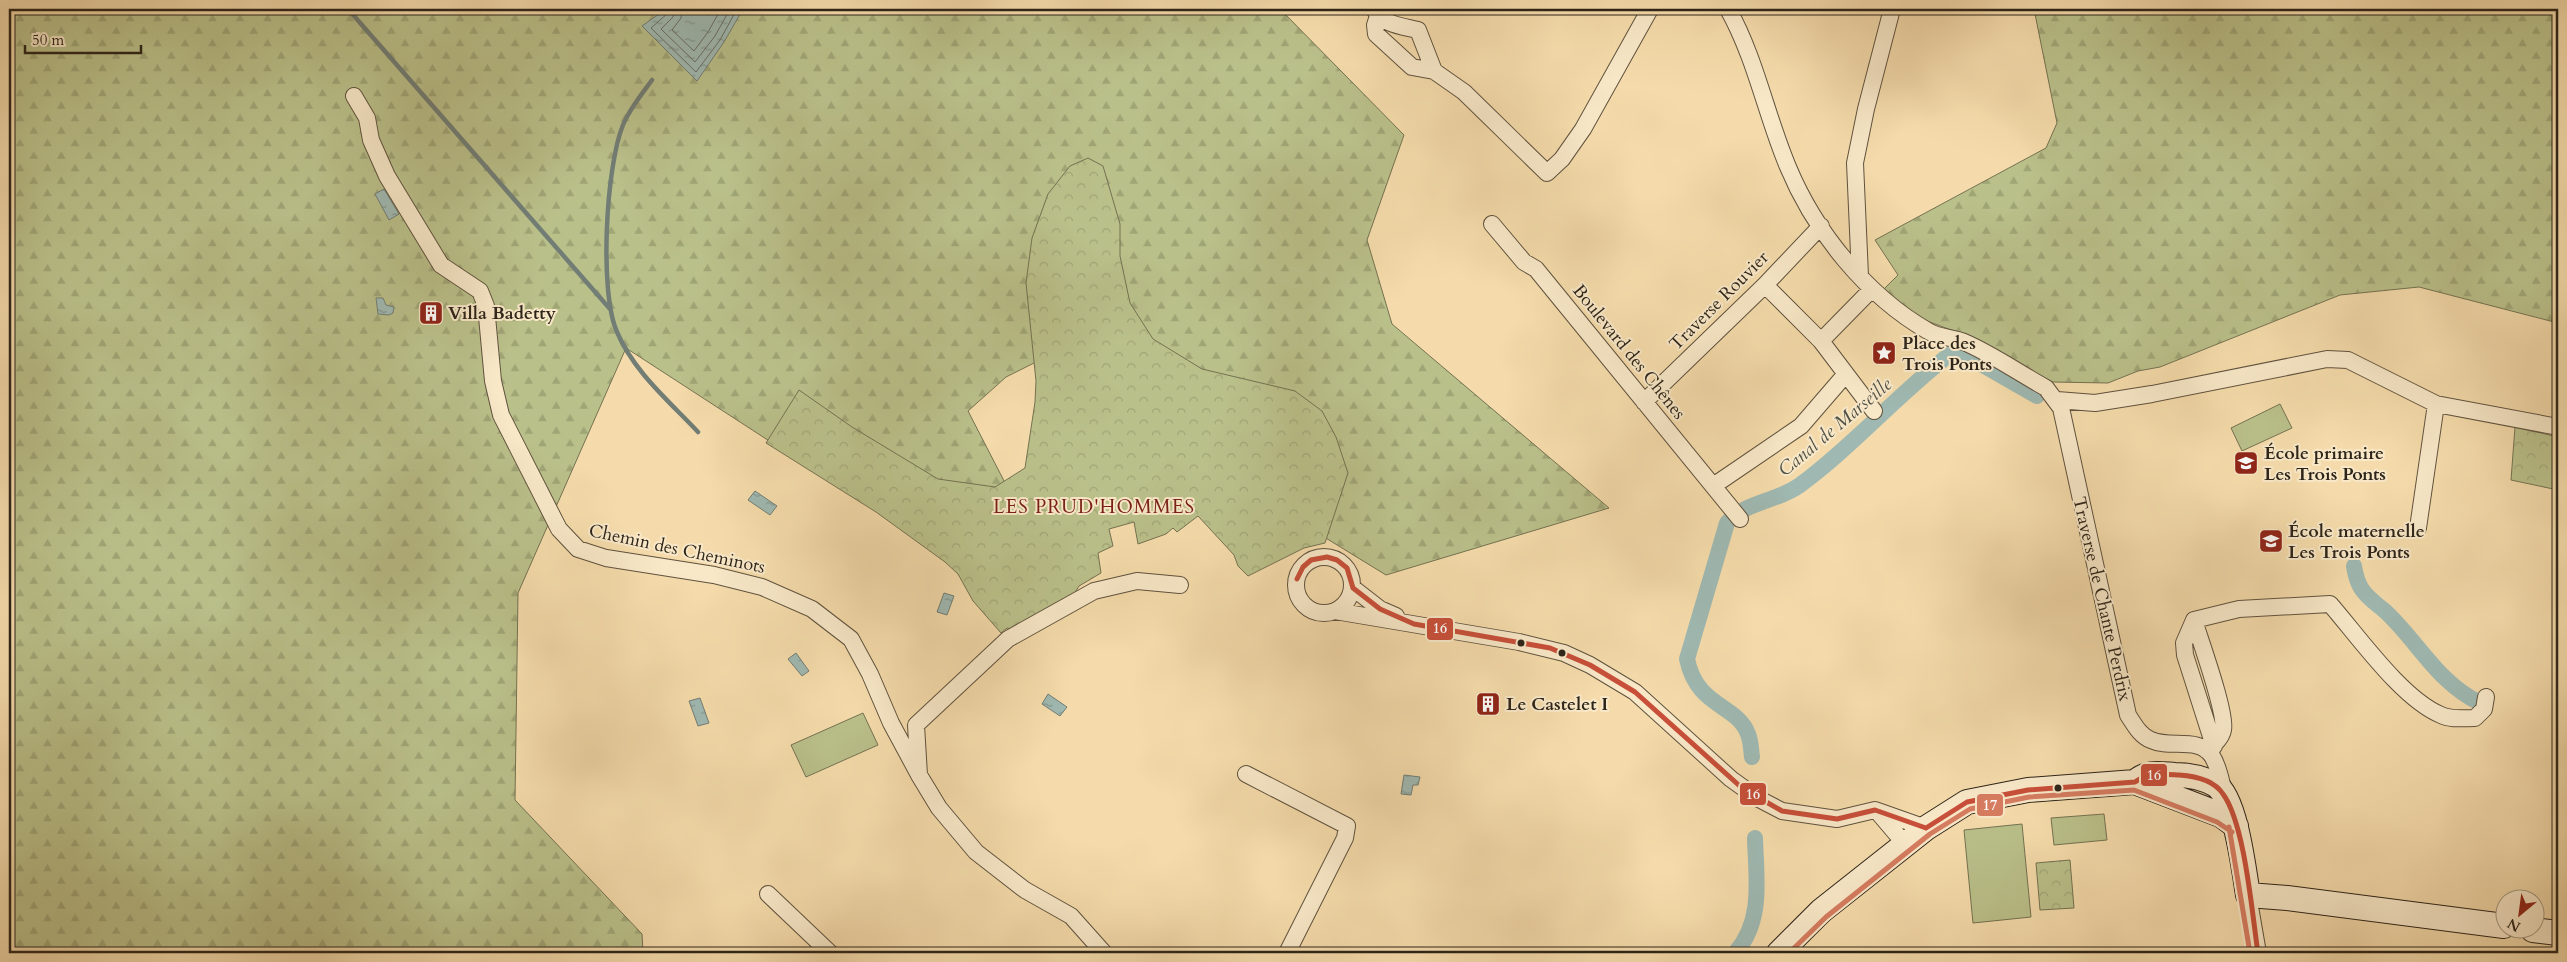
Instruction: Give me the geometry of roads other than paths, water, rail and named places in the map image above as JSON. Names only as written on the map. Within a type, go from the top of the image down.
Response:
[{"type":"street","points":[[1376,12],[1376,34],[1412,68],[1434,71],[1464,92],[1547,173],[1562,159],[1583,129],[1650,9]]},
{"type":"street","points":[[1728,9],[1742,33],[1788,168],[1806,204],[1860,276],[1872,289],[1910,321],[1931,333],[1963,342],[2046,388],[2056,400],[2095,403],[2152,394],[2327,359],[2348,360],[2436,404],[2558,426]]},
{"type":"street","points":[[1860,276],[1855,163],[1866,109],[1892,9]]},
{"type":"street","points":[[1376,12],[1394,25],[1418,30],[1434,71]]},
{"type":"street","name":"Chemin des Cheminots","points":[[354,96],[367,118],[371,140],[387,176],[441,265],[480,291],[486,306],[493,381],[501,415],[559,529],[578,549],[606,558],[714,575],[762,587],[812,609],[851,639],[870,674],[891,723],[939,808],[976,852],[1025,890],[1071,916],[1104,953]]},
{"type":"street","name":"Boulevard des Chênes","points":[[1492,224],[1524,262],[1536,269],[1736,514]]},
{"type":"street","name":"Traverse Rouvier","points":[[1644,402],[1765,285],[1821,226]]},
{"type":"street","points":[[1765,285],[1821,341],[1874,411]]},
{"type":"street","points":[[1821,341],[1872,289]]},
{"type":"street","points":[[1713,486],[1801,426],[1845,375]]},
{"type":"street","name":"Traverse de Chante Perdrix","points":[[2056,400],[2060,408],[2128,715],[2140,733],[2150,740],[2161,743],[2198,745],[2210,748]]},
{"type":"street","points":[[2418,528],[2436,404]]},
{"type":"street","points":[[1335,611],[1346,604],[1352,588],[1347,568],[1337,560],[1320,557],[1303,567],[1296,579],[1299,599],[1305,606],[1315,612],[1335,611],[1550,648],[1590,665],[1635,692],[1742,788],[1782,811],[1838,819],[1875,810],[1926,828]]},
{"type":"street","points":[[919,775],[916,725],[1008,639],[1094,591],[1115,584],[1137,581],[1180,585]]},
{"type":"street","points":[[1352,588],[1380,609],[1414,624]]},
{"type":"street","points":[[2258,953],[2236,826],[2210,748],[2185,655],[2184,643],[2194,620],[2239,609],[2330,604],[2373,656],[2425,706],[2442,716],[2475,718],[2484,709],[2486,697]]},
{"type":"street","points":[[1246,774],[1347,826],[1345,838],[1287,953]]},
{"type":"street","points":[[2135,782],[2142,775],[2189,776],[2216,786],[2225,795]]},
{"type":"street","points":[[1779,953],[1821,911],[1926,828],[1967,802],[2028,790],[2135,782],[2221,815],[2236,826]]},
{"type":"street","points":[[1875,810],[1905,844]]},
{"type":"street","points":[[768,894],[830,953]]},
{"type":"street","points":[[2248,895],[2287,898],[2494,925]]},
{"type":"street","points":[[2544,931],[2558,932]]},
{"type":"water","points":[[666,9],[743,9],[724,42],[697,81],[642,26]]},
{"type":"water","points":[[384,189],[399,214],[389,220],[375,194]]},
{"type":"water","points":[[376,298],[383,298],[386,305],[394,307],[393,313],[389,315],[378,314]]},
{"type":"water","points":[[755,491],[777,506],[770,515],[748,500]]},
{"type":"water","points":[[944,593],[954,596],[947,615],[937,612]]},
{"type":"water","points":[[796,653],[809,671],[802,676],[788,659]]},
{"type":"water","points":[[1048,694],[1067,707],[1060,716],[1042,704]]},
{"type":"water","points":[[700,698],[709,723],[698,726],[689,701]]},
{"type":"water","points":[[1404,775],[1420,777],[1418,785],[1413,785],[1411,795],[1401,794]]},
{"type":"waterway","points":[[348,9],[610,309]]},
{"type":"waterway","points":[[652,80],[636,101],[623,125],[612,169],[607,229],[608,289],[611,313],[624,347],[642,373],[698,432]]},
{"type":"waterway","name":"Canal de Marseille","points":[[1752,757],[1749,737],[1743,724],[1699,687],[1692,675],[1687,659],[1727,523],[1743,510],[1782,495],[1800,485],[1838,454],[1949,355],[1962,353],[2037,396]]},
{"type":"waterway","name":"Canal de Marseille","points":[[2354,566],[2358,583],[2366,595],[2398,624],[2441,674],[2466,695],[2480,703]]},
{"type":"waterway","name":"Canal de Marseille","points":[[1735,953],[1744,940],[1754,913],[1757,883],[1755,838]]},
{"type":"place","name":"Villa Badetty","points":[[431,313]]},
{"type":"place","name":"Place des Trois Ponts","points":[[1884,353]]},
{"type":"place","name":"École primaire Les Trois Ponts","points":[[2246,463]]},
{"type":"place","name":"École maternelle Les Trois Ponts","points":[[2271,541]]},
{"type":"place","name":"Le Castelet I","points":[[1488,704]]},
{"type":"district","name":"LES PRUD'HOMMES","points":[[1094,507]]}]
